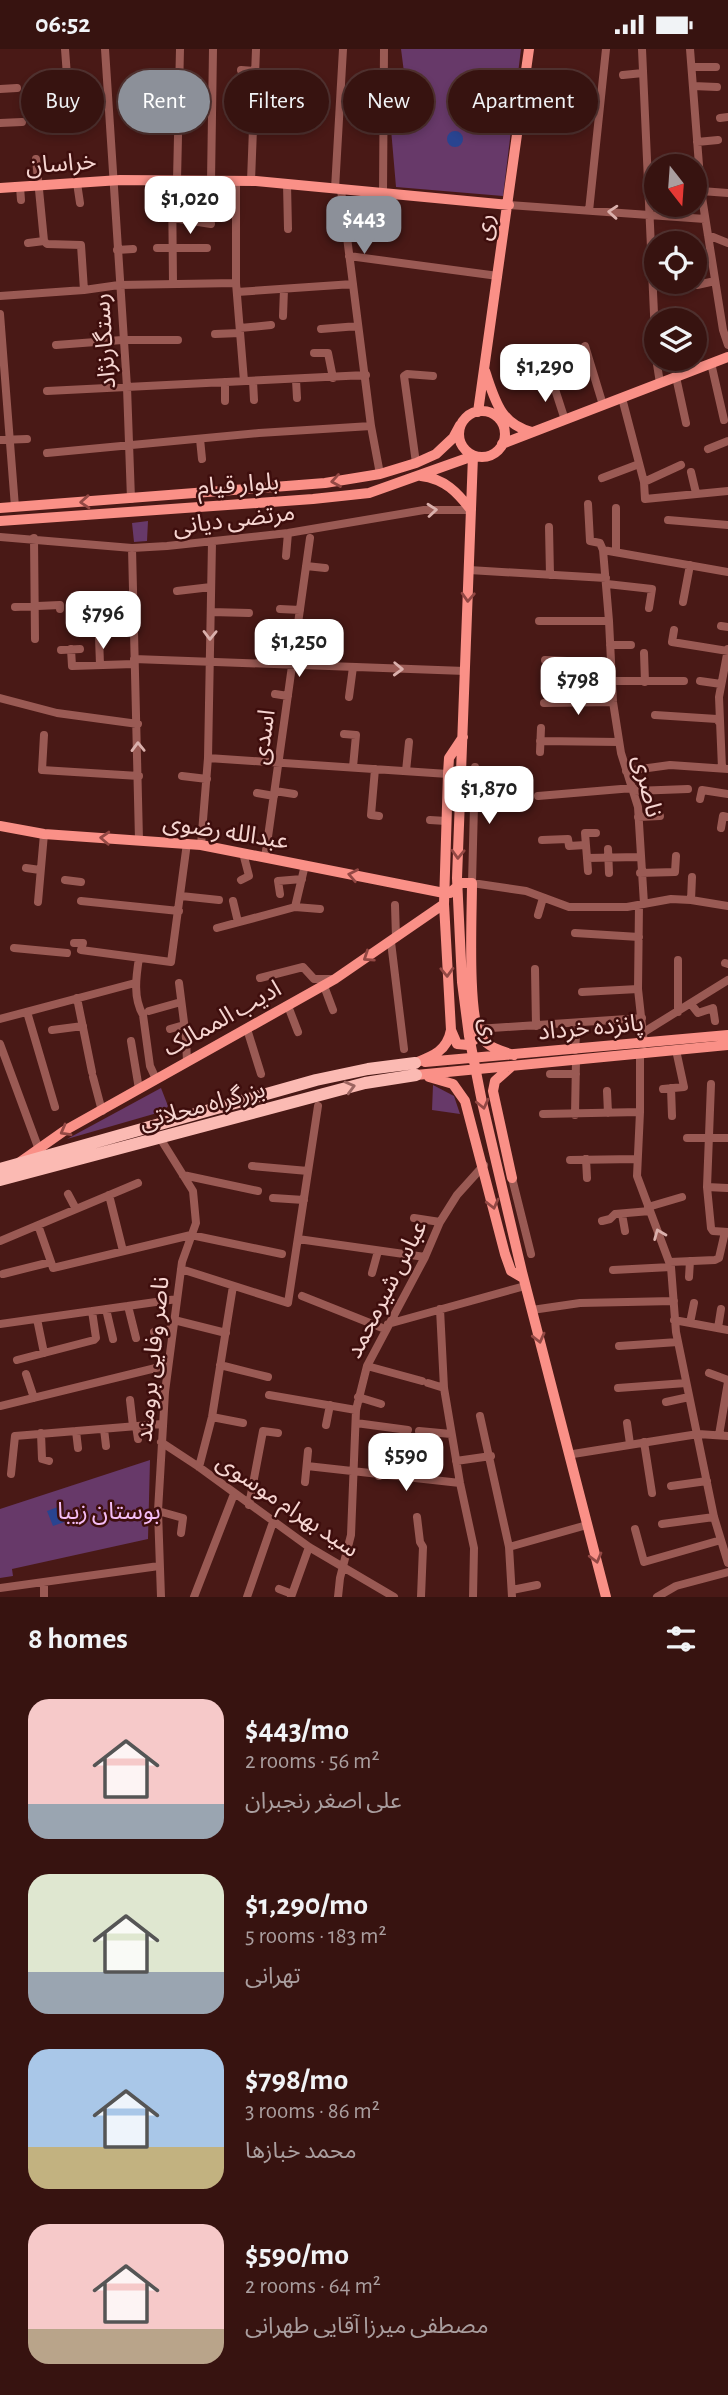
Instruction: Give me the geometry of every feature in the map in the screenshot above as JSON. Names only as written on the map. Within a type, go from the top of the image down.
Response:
[{"type":"highway","name":"بزرگراه محلاتی","points":[[0,1169],[289,1088],[368,1069],[416,1069]]},
{"type":"highway","name":"بزرگراه محلاتی","points":[[0,1179],[160,1138],[212,1130],[293,1103],[416,1069]]},
{"type":"highway","points":[[289,1088],[298,1093],[293,1103]]},
{"type":"main road","name":"ری","points":[[478,412],[529,49]]},
{"type":"main road","name":"خراسان","points":[[0,188],[38,185],[61,190],[77,183],[113,180],[251,181],[509,205]]},
{"type":"main road","points":[[502,444],[728,356]]},
{"type":"main road","points":[[484,369],[503,414],[514,426],[533,432]]},
{"type":"main road","points":[[478,412],[491,413],[500,421],[505,433],[502,444],[493,454],[487,456],[473,456],[462,446],[458,432],[465,419],[478,412]]},
{"type":"main road","name":"بلوار قیام","points":[[0,508],[325,483],[380,474],[436,454],[460,425]]},
{"type":"main road","name":"ری","points":[[473,456],[457,899],[462,982],[480,1092],[523,1279],[606,1597]]},
{"type":"main road","name":"بلوار قیام","points":[[0,521],[369,493],[473,456]]},
{"type":"main road","points":[[416,463],[421,469],[419,476],[432,477],[446,483],[471,510]]},
{"type":"main road","points":[[463,737],[449,758],[444,899],[451,1030],[454,1041],[461,1045],[474,1042],[477,1029],[472,975],[472,883]]},
{"type":"main road","name":"عبدالله رضوی","points":[[0,826],[44,834],[201,845],[304,865],[444,899]]},
{"type":"main road","name":"ادیب الممالک","points":[[17,1164],[38,1147],[324,986],[393,940],[461,883],[472,883]]},
{"type":"main road","points":[[477,1029],[493,1048],[514,1060],[495,1081],[493,1091],[512,1178]]},
{"type":"main road","points":[[416,1069],[445,1046],[451,1030]]},
{"type":"main road","name":"پانزده خرداد","points":[[416,1069],[576,1055],[643,1043],[728,1035]]},
{"type":"main road","name":"پانزده خرداد","points":[[643,1043],[676,1050],[728,1045]]},
{"type":"main road","points":[[416,1069],[446,1081],[461,1093],[466,1101],[505,1254],[511,1271],[523,1279]]},
{"type":"street","points":[[65,49],[67,70]]},
{"type":"street","name":"رستگارنژاد","points":[[105,49],[127,387],[131,499]]},
{"type":"street","points":[[180,49],[180,70]]},
{"type":"street","points":[[211,181],[213,49]]},
{"type":"street","points":[[255,70],[256,49]]},
{"type":"street","points":[[343,49],[338,189],[380,474]]},
{"type":"street","points":[[384,49],[383,193],[386,227]]},
{"type":"street","points":[[589,211],[606,49]]},
{"type":"street","points":[[642,49],[648,154]]},
{"type":"street","points":[[690,49],[698,154]]},
{"type":"street","points":[[692,67],[716,67]]},
{"type":"street","points":[[623,75],[643,73]]},
{"type":"street","points":[[693,86],[717,87]]},
{"type":"street","points":[[0,89],[17,88]]},
{"type":"street","points":[[0,123],[21,123]]},
{"type":"street","points":[[173,283],[177,133]]},
{"type":"street","points":[[251,181],[253,133]]},
{"type":"street","points":[[697,142],[718,140]]},
{"type":"street","points":[[36,159],[44,241]]},
{"type":"street","points":[[236,181],[240,331],[254,400]]},
{"type":"street","points":[[77,183],[80,203]]},
{"type":"street","points":[[286,184],[288,229]]},
{"type":"street","points":[[20,187],[22,199]]},
{"type":"street","points":[[707,192],[728,196]]},
{"type":"street","points":[[509,205],[644,215]]},
{"type":"street","points":[[651,217],[656,358],[660,383]]},
{"type":"street","points":[[678,217],[705,219],[723,330],[728,345]]},
{"type":"street","points":[[173,218],[211,225]]},
{"type":"street","points":[[708,235],[728,243]]},
{"type":"street","points":[[29,243],[44,241],[47,244],[81,245],[84,291]]},
{"type":"street","points":[[157,248],[206,248]]},
{"type":"street","points":[[117,250],[133,249]]},
{"type":"street","points":[[349,256],[498,276]]},
{"type":"street","points":[[707,283],[715,281]]},
{"type":"street","points":[[0,296],[173,283],[284,289],[353,284]]},
{"type":"street","points":[[283,316],[284,289]]},
{"type":"street","points":[[0,314],[4,419],[10,440],[15,507]]},
{"type":"street","points":[[215,334],[271,325]]},
{"type":"street","points":[[321,329],[358,326]]},
{"type":"street","points":[[56,345],[178,339]]},
{"type":"street","points":[[584,346],[603,405]]},
{"type":"street","points":[[314,353],[328,353],[333,378]]},
{"type":"street","points":[[711,363],[724,420]]},
{"type":"street","points":[[47,391],[366,375]]},
{"type":"street","points":[[416,463],[404,376],[433,376]]},
{"type":"street","points":[[676,377],[686,423]]},
{"type":"street","points":[[296,380],[297,398]]},
{"type":"street","points":[[552,380],[565,420]]},
{"type":"street","points":[[225,382],[225,401]]},
{"type":"street","points":[[622,398],[644,482],[645,499],[728,491]]},
{"type":"street","points":[[47,453],[371,426]]},
{"type":"street","points":[[0,440],[27,439]]},
{"type":"street","points":[[200,439],[202,459]]},
{"type":"street","points":[[708,449],[728,441]]},
{"type":"street","points":[[602,478],[639,464]]},
{"type":"street","points":[[644,482],[681,465]]},
{"type":"street","points":[[691,472],[696,493]]},
{"type":"street","points":[[588,505],[590,541],[600,543],[603,550],[728,572]]},
{"type":"street","points":[[616,552],[617,508]]},
{"type":"street","name":"مرتضی دیانی","points":[[0,537],[132,548],[288,533],[424,510],[471,510]]},
{"type":"street","points":[[668,520],[728,525]]},
{"type":"street","points":[[549,527],[550,575]]},
{"type":"street","points":[[286,556],[288,533]]},
{"type":"street","points":[[34,538],[35,639]]},
{"type":"street","name":"اسدی","points":[[265,858],[310,538]]},
{"type":"street","points":[[201,845],[208,758],[212,542]]},
{"type":"street","points":[[132,548],[139,840]]},
{"type":"street","name":"ناصری","points":[[603,550],[618,742],[634,790],[638,817],[641,905],[638,989],[643,1043],[636,1159],[638,1183],[670,1264],[678,1342],[714,1517],[728,1563]]},
{"type":"street","points":[[683,602],[690,565]]},
{"type":"street","points":[[306,566],[325,568]]},
{"type":"street","points":[[469,570],[550,575],[652,589],[649,607]]},
{"type":"street","points":[[177,591],[211,587]]},
{"type":"street","points":[[15,607],[60,605],[60,610]]},
{"type":"street","points":[[280,609],[300,610]]},
{"type":"street","points":[[211,612],[249,613]]},
{"type":"street","points":[[540,621],[609,621]]},
{"type":"street","points":[[626,771],[670,765],[725,769],[719,722],[728,650],[672,642],[674,630]]},
{"type":"street","points":[[99,636],[100,665]]},
{"type":"street","points":[[610,645],[631,645]]},
{"type":"street","points":[[61,650],[76,649],[72,666],[134,662],[210,662],[465,671]]},
{"type":"street","points":[[644,653],[645,682]]},
{"type":"street","points":[[545,660],[611,663]]},
{"type":"street","points":[[349,697],[353,667]]},
{"type":"street","points":[[612,681],[684,681]]},
{"type":"street","points":[[701,681],[722,684]]},
{"type":"street","points":[[275,694],[288,696]]},
{"type":"street","points":[[0,698],[57,713],[138,724]]},
{"type":"street","points":[[544,702],[613,702]]},
{"type":"street","points":[[655,715],[717,719],[719,722]]},
{"type":"street","points":[[540,753],[541,728]]},
{"type":"street","points":[[344,734],[356,736],[353,767]]},
{"type":"street","points":[[44,735],[42,769],[139,776]]},
{"type":"street","points":[[540,741],[618,742]]},
{"type":"street","points":[[406,771],[409,742]]},
{"type":"street","points":[[208,758],[448,774]]},
{"type":"street","points":[[475,767],[472,883],[526,891],[569,907],[620,908],[671,899],[728,906]]},
{"type":"street","points":[[375,769],[370,815],[379,816]]},
{"type":"street","points":[[182,776],[207,779]]},
{"type":"street","points":[[538,796],[688,789]]},
{"type":"street","points":[[700,799],[702,790],[728,794]]},
{"type":"street","points":[[257,793],[294,794]]},
{"type":"street","points":[[638,817],[660,816]]},
{"type":"street","points":[[721,828],[723,816],[728,817]]},
{"type":"street","points":[[430,820],[446,821]]},
{"type":"street","points":[[587,871],[585,833],[596,833]]},
{"type":"street","points":[[38,902],[44,834]]},
{"type":"street","points":[[542,840],[568,839],[569,846],[585,845]]},
{"type":"street","points":[[75,943],[83,943],[81,950],[171,962],[187,843]]},
{"type":"street","points":[[241,880],[249,876],[243,853]]},
{"type":"street","points":[[608,853],[609,873]]},
{"type":"street","points":[[587,858],[608,853],[639,857]]},
{"type":"street","points":[[640,873],[674,872],[676,856]]},
{"type":"street","points":[[295,907],[304,865]]},
{"type":"street","points":[[26,868],[40,870]]},
{"type":"street","points":[[691,900],[692,877]]},
{"type":"street","points":[[280,894],[278,881],[302,879]]},
{"type":"street","points":[[65,880],[81,882]]},
{"type":"street","points":[[181,896],[219,900]]},
{"type":"street","points":[[538,915],[543,898]]},
{"type":"street","points":[[81,901],[178,911]]},
{"type":"street","points":[[233,901],[238,922]]},
{"type":"street","points":[[395,905],[393,940],[404,1049]]},
{"type":"street","points":[[216,928],[295,907],[320,909]]},
{"type":"street","points":[[575,933],[639,937]]},
{"type":"street","points":[[14,948],[67,953]]},
{"type":"street","points":[[139,958],[135,983],[139,1010],[143,1015],[150,1066],[156,1079]]},
{"type":"street","points":[[678,960],[678,1012]]},
{"type":"street","points":[[260,978],[303,967],[314,979],[335,979]]},
{"type":"street","points":[[535,969],[536,1026]]},
{"type":"street","points":[[643,1043],[678,1012],[728,980]]},
{"type":"street","points":[[0,1019],[135,983]]},
{"type":"street","points":[[178,983],[187,1062]]},
{"type":"street","points":[[324,986],[333,1010]]},
{"type":"street","points":[[582,992],[638,989]]},
{"type":"street","points":[[77,998],[102,1111]]},
{"type":"street","points":[[149,1011],[181,1002]]},
{"type":"street","points":[[691,1004],[698,1013],[713,1008],[715,1021]]},
{"type":"street","points":[[288,1006],[298,1032]]},
{"type":"street","points":[[27,1011],[55,1107]]},
{"type":"street","points":[[477,1029],[642,1018]]},
{"type":"street","points":[[575,1115],[577,1023]]},
{"type":"street","points":[[170,1029],[184,1025]]},
{"type":"street","points":[[51,1030],[83,1026]]},
{"type":"street","points":[[247,1029],[261,1074]]},
{"type":"street","points":[[131,1041],[139,1089]]},
{"type":"street","points":[[0,1044],[38,1147]]},
{"type":"street","points":[[672,1116],[667,1089],[684,1087],[676,1050]]},
{"type":"street","points":[[550,1074],[576,1074]]},
{"type":"street","points":[[613,1270],[719,1258],[727,1232],[711,1230],[707,1187],[707,1139],[711,1084]]},
{"type":"street","points":[[607,1091],[608,1113]]},
{"type":"street","points":[[181,1269],[288,1303],[318,1107]]},
{"type":"street","points":[[543,1114],[640,1112]]},
{"type":"street","name":"ناصر وفایی برومند","points":[[160,1138],[193,1191],[196,1223],[181,1269],[162,1423],[158,1511],[162,1597]]},
{"type":"street","points":[[687,1139],[728,1138]]},
{"type":"street","points":[[586,1159],[587,1178]]},
{"type":"street","points":[[570,1160],[636,1159]]},
{"type":"street","name":"عباس شیرمحمد","points":[[338,1597],[351,1535],[356,1410],[367,1366],[425,1257],[440,1222],[457,1195],[484,1165]]},
{"type":"street","points":[[252,1166],[308,1171]]},
{"type":"street","points":[[183,1175],[258,1191]]},
{"type":"street","points":[[512,1178],[531,1254]]},
{"type":"street","points":[[0,1241],[138,1183]]},
{"type":"street","points":[[707,1187],[727,1188]]},
{"type":"street","points":[[68,1194],[76,1209]]},
{"type":"street","points":[[109,1195],[123,1251]]},
{"type":"street","points":[[602,1220],[610,1219],[614,1215],[649,1209],[682,1196]]},
{"type":"street","points":[[273,1198],[304,1200]]},
{"type":"street","points":[[622,1214],[625,1231]]},
{"type":"street","points":[[414,1218],[440,1222]]},
{"type":"street","points":[[38,1225],[53,1268],[191,1235],[282,1254]]},
{"type":"street","points":[[298,1239],[425,1257]]},
{"type":"street","points":[[343,1258],[346,1246]]},
{"type":"street","points":[[372,1273],[378,1251]]},
{"type":"street","points":[[689,1277],[690,1261]]},
{"type":"street","points":[[3,1274],[51,1262]]},
{"type":"street","points":[[302,1296],[387,1326],[523,1279]]},
{"type":"street","points":[[199,1467],[212,1417],[233,1286]]},
{"type":"street","points":[[0,1324],[177,1299]]},
{"type":"street","points":[[532,1310],[580,1303],[674,1301]]},
{"type":"street","points":[[690,1323],[695,1303]]},
{"type":"street","points":[[128,1306],[136,1338]]},
{"type":"street","points":[[106,1309],[113,1339]]},
{"type":"street","points":[[440,1309],[444,1388],[474,1548],[473,1597]]},
{"type":"street","points":[[718,1328],[720,1309]]},
{"type":"street","points":[[17,1360],[94,1340],[96,1338],[92,1311]]},
{"type":"street","points":[[37,1319],[44,1353]]},
{"type":"street","points":[[174,1319],[226,1333]]},
{"type":"street","points":[[674,1320],[728,1330]]},
{"type":"street","points":[[154,1332],[173,1329]]},
{"type":"street","points":[[619,1346],[678,1342]]},
{"type":"street","points":[[0,1406],[168,1365]]},
{"type":"street","points":[[220,1366],[268,1377]]},
{"type":"street","points":[[367,1366],[444,1388]]},
{"type":"street","points":[[573,1454],[698,1434],[724,1435],[728,1381],[709,1373]]},
{"type":"street","points":[[26,1374],[34,1398]]},
{"type":"street","points":[[618,1388],[686,1383]]},
{"type":"street","points":[[269,1395],[356,1410]]},
{"type":"street","points":[[358,1397],[382,1404]]},
{"type":"street","points":[[666,1402],[689,1398]]},
{"type":"street","points":[[130,1400],[138,1439]]},
{"type":"street","points":[[326,1425],[330,1405]]},
{"type":"street","points":[[480,1416],[509,1547],[512,1594],[537,1585]]},
{"type":"street","points":[[212,1417],[243,1423]]},
{"type":"street","points":[[11,1474],[13,1438],[41,1433],[162,1423]]},
{"type":"street","points":[[356,1423],[408,1430]]},
{"type":"street","points":[[627,1423],[630,1444]]},
{"type":"street","points":[[104,1429],[106,1446]]},
{"type":"street","points":[[76,1431],[78,1448]]},
{"type":"street","points":[[249,1505],[264,1431],[278,1433]]},
{"type":"street","points":[[419,1431],[451,1434]]},
{"type":"street","points":[[41,1433],[42,1459],[49,1461]]},
{"type":"street","points":[[645,1442],[652,1493]]},
{"type":"street","name":"سید بهرام موسوی","points":[[161,1443],[199,1467],[309,1547],[394,1597]]},
{"type":"street","points":[[304,1482],[308,1451]]},
{"type":"street","points":[[457,1461],[491,1456]]},
{"type":"street","points":[[379,1476],[382,1463]]},
{"type":"street","points":[[307,1466],[460,1483]]},
{"type":"street","points":[[671,1486],[707,1481]]},
{"type":"street","points":[[194,1597],[234,1494]]},
{"type":"street","points":[[158,1511],[183,1518],[181,1532]]},
{"type":"street","points":[[417,1517],[423,1547],[421,1597]]},
{"type":"street","points":[[662,1524],[714,1517]]},
{"type":"street","points":[[247,1597],[273,1522]]},
{"type":"street","points":[[509,1547],[587,1525]]},
{"type":"street","points":[[635,1529],[643,1562],[721,1540]]},
{"type":"street","points":[[279,1589],[292,1596],[309,1547]]},
{"type":"street","points":[[0,1588],[159,1566]]},
{"type":"street","points":[[657,1597],[676,1586],[728,1572]]},
{"type":"street","points":[[44,1582],[44,1597]]},
{"type":"street","points":[[378,1597],[379,1586]]},
{"type":"green space","points":[[401,49],[521,49],[518,70],[448,70],[448,133],[511,133],[503,196],[396,187],[391,133],[434,133],[434,70],[404,70]]},
{"type":"green space","points":[[148,521],[147,541],[134,542],[132,523]]},
{"type":"green space","points":[[433,1085],[454,1096],[460,1114],[432,1110]]},
{"type":"green space","points":[[161,1088],[168,1106],[164,1111],[67,1139]]},
{"type":"green space","name":"بوستان زیبا","points":[[150,1460],[148,1539],[12,1569],[13,1576],[0,1578],[0,1509]]},
{"type":"water","points":[[449,133],[461,133],[461,145],[449,145]]},
{"type":"water","points":[[61,1506],[67,1521],[53,1526],[47,1511]]}]
